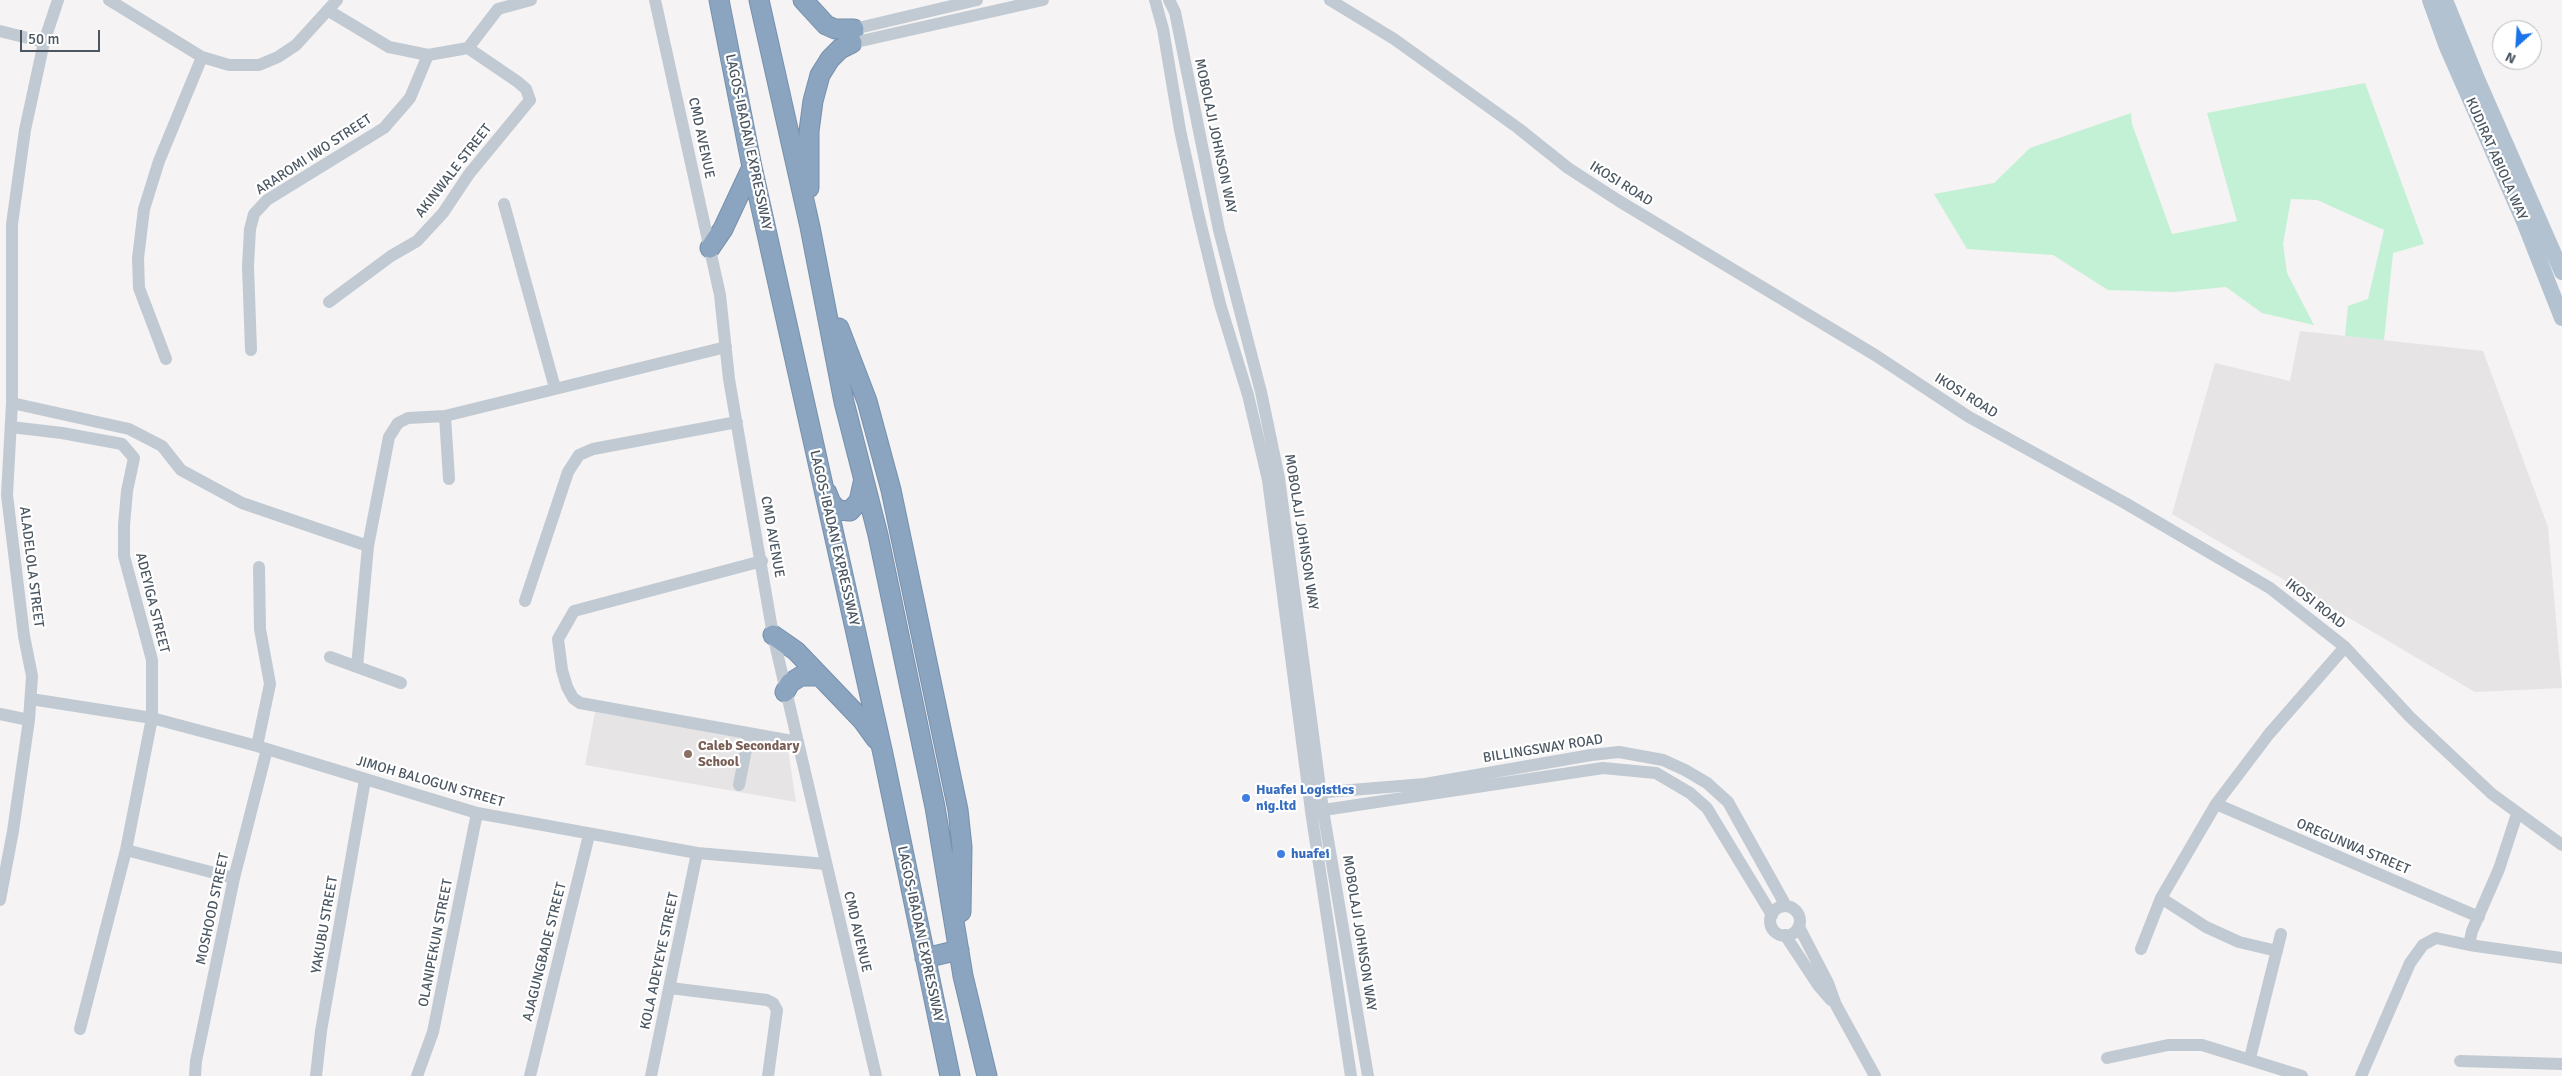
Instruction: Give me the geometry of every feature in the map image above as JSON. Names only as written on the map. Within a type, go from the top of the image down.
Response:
[{"type":"highway","name":"LAGOS-IBADAN EXPRESSWAY","points":[[719,0],[752,167],[882,754],[950,1076]]},
{"type":"highway","points":[[759,0],[810,227],[844,402],[863,483],[878,535],[934,807],[958,941],[987,1076]]},
{"type":"highway","points":[[803,0],[826,25],[853,36],[830,59],[820,75],[813,101],[809,131],[810,227]]},
{"type":"highway","points":[[710,248],[723,229],[752,167]]},
{"type":"highway","points":[[826,307],[838,327],[867,401],[891,490],[958,810],[962,846],[962,894],[958,941]]},
{"type":"highway","points":[[820,476],[830,503],[844,512],[850,511],[855,507],[863,483]]},
{"type":"highway","points":[[773,635],[796,651],[863,721],[874,734],[882,754]]},
{"type":"highway","points":[[786,692],[790,684],[802,676],[818,676]]},
{"type":"highway","points":[[925,958],[958,941]]},
{"type":"main road","name":"KUDIRAT ABIOLA WAY","points":[[2430,0],[2447,47],[2561,310]]},
{"type":"main road","name":"KUDIRAT ABIOLA WAY","points":[[2445,0],[2477,79],[2562,272]]},
{"type":"street","name":"ALADELOLA STREET","points":[[0,900],[13,830],[31,700],[30,659],[24,636],[3,494],[12,403],[12,224],[25,130],[44,42],[58,0]]},
{"type":"street","points":[[109,0],[202,57],[229,65],[259,65],[278,57],[296,45],[337,0]]},
{"type":"street","points":[[329,11],[389,47],[428,55],[468,48],[497,5],[531,0]]},
{"type":"street","name":"CMD AVENUE","points":[[655,0],[720,295],[737,422],[773,635],[876,1076]]},
{"type":"street","points":[[853,36],[977,0]]},
{"type":"street","points":[[853,36],[1043,0]]},
{"type":"street","name":"MOBOLAJI JOHNSON WAY","points":[[1154,0],[1163,29],[1180,130],[1198,213],[1268,480],[1315,793]]},
{"type":"street","name":"IKOSI ROAD","points":[[1330,0],[1394,39],[1510,122],[1568,168],[1620,201],[1875,354],[1969,417],[2224,560],[2270,588],[2345,647],[2464,769],[2517,814],[2562,845]]},
{"type":"street","name":"MOBOLAJI JOHNSON WAY","points":[[1172,4],[1220,230],[1262,392],[1279,478],[1317,811],[1351,1076]]},
{"type":"street","points":[[0,31],[44,42]]},
{"type":"street","name":"AKINWALE STREET","points":[[329,302],[391,256],[417,241],[444,213],[469,174],[530,100],[526,89],[518,82],[468,48]]},
{"type":"street","name":"ARAROMI IWO STREET","points":[[252,350],[248,266],[250,229],[254,214],[267,200],[384,128],[410,98],[428,55]]},
{"type":"street","points":[[166,359],[138,288],[138,258],[144,209],[159,161],[202,57]]},
{"type":"street","points":[[504,204],[555,388]]},
{"type":"street","points":[[357,667],[368,546],[388,437],[398,423],[408,418],[445,416],[726,346]]},
{"type":"street","points":[[12,403],[129,429],[162,446],[181,470],[242,503],[368,546]]},
{"type":"street","points":[[445,416],[449,479]]},
{"type":"street","points":[[525,601],[568,472],[579,455],[593,448],[737,422]]},
{"type":"street","name":"ADEYIGA STREET","points":[[11,427],[62,433],[122,444],[134,458],[127,491],[124,556],[152,660],[152,718],[126,850],[80,1029]]},
{"type":"street","points":[[762,561],[598,603],[574,611],[558,639],[567,687],[573,698],[580,703],[798,742]]},
{"type":"street","name":"MOSHOOD STREET","points":[[195,1076],[196,1062],[262,748],[270,684],[260,629],[259,567]]},
{"type":"street","points":[[2142,949],[2161,898],[2216,804],[2269,734],[2345,647]]},
{"type":"street","points":[[330,657],[401,683]]},
{"type":"street","name":"JIMOH BALOGUN STREET","points":[[31,700],[152,718],[262,748],[477,813],[589,835],[697,853],[826,864]]},
{"type":"street","points":[[0,714],[29,720]]},
{"type":"street","points":[[740,785],[749,734]]},
{"type":"street","name":"BILLINGSWAY ROAD","points":[[1315,793],[1425,784],[1619,752],[1663,760],[1685,770],[1728,802],[1786,906]]},
{"type":"street","name":"BILLINGSWAY ROAD","points":[[1317,811],[1603,768],[1656,773],[1690,793],[1707,808],[1772,914]]},
{"type":"street","name":"YAKUBU STREET","points":[[316,1076],[321,1031],[365,780]]},
{"type":"street","name":"OREGUNWA STREET","points":[[2216,804],[2478,917]]},
{"type":"street","name":"MOBOLAJI JOHNSON WAY","points":[[1317,811],[1368,1076]]},
{"type":"street","name":"OLANIPEKUN STREET","points":[[417,1076],[433,1032],[477,813]]},
{"type":"street","points":[[2469,945],[2478,917],[2499,870],[2517,814]]},
{"type":"street","name":"AJAGUNGBADE STREET","points":[[530,1076],[589,835]]},
{"type":"street","points":[[126,850],[234,878]]},
{"type":"street","name":"KOLA ADEYEYE STREET","points":[[651,1076],[697,853]]},
{"type":"street","points":[[2161,898],[2206,928],[2239,942],[2277,951]]},
{"type":"street","points":[[1836,1005],[1818,985],[1785,936],[1773,928],[1772,914],[1778,908],[1786,906],[1798,913],[1799,927],[1828,983],[1836,1005],[1875,1076]]},
{"type":"street","points":[[1785,936],[1793,934],[1799,927]]},
{"type":"street","points":[[2250,1058],[2281,934]]},
{"type":"street","points":[[2361,1076],[2410,962],[2423,945],[2436,938],[2469,945],[2562,958]]},
{"type":"street","points":[[670,988],[767,1000],[773,1003],[777,1010],[768,1076]]},
{"type":"street","points":[[2107,1058],[2168,1045],[2202,1045],[2250,1058],[2302,1076]]},
{"type":"street","points":[[2460,1061],[2562,1064]]},
{"type":"shaded area","points":[[2300,331],[2483,351],[2548,527],[2562,688],[2475,692],[2172,514],[2215,363],[2290,381]]},
{"type":"shaded area","name":"Caleb Secondary School","points":[[595,712],[787,743],[796,802],[585,765]]},
{"type":"green space","points":[[2365,83],[2424,244],[2393,253],[2384,340],[2345,336],[2348,306],[2368,299],[2384,230],[2317,200],[2291,199],[2283,244],[2287,273],[2314,325],[2262,313],[2226,287],[2174,292],[2108,290],[2053,255],[1967,249],[1934,194],[1994,183],[2030,148],[2131,113],[2132,124],[2172,234],[2237,221],[2207,113]]},
{"type":"place","name":"Caleb Secondary School","points":[[688,754]]},
{"type":"place","name":"Huafei Logistics nig.ltd","points":[[1246,798]]},
{"type":"place","name":"huafei","points":[[1281,854]]}]
